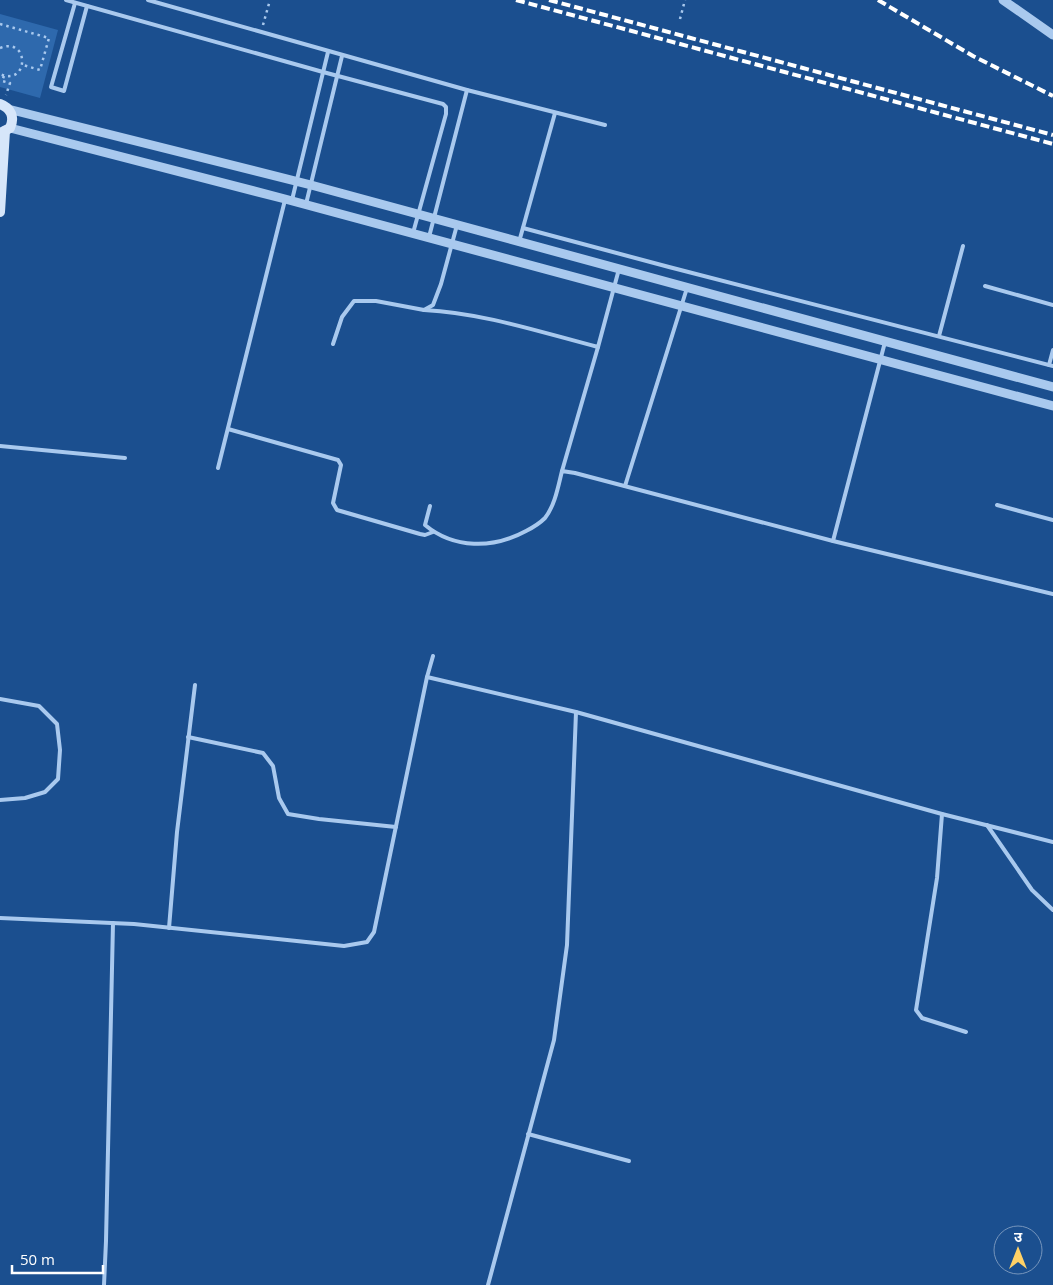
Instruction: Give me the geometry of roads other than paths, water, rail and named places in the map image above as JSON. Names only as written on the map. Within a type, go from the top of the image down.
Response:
[{"type":"main road","points":[[0,212],[5,131],[12,116],[4,106]]},
{"type":"street","points":[[1003,0],[1053,35]]},
{"type":"street","points":[[4,106],[311,185],[1051,386],[1049,405],[288,200],[5,131]]},
{"type":"lane","points":[[66,0],[82,2],[88,6],[443,104],[446,107],[446,114],[412,234]]},
{"type":"lane","points":[[148,0],[342,56],[605,125]]},
{"type":"lane","points":[[75,2],[51,87],[64,91],[88,6]]},
{"type":"lane","points":[[218,468],[288,200],[296,182],[328,52]]},
{"type":"lane","points":[[306,206],[342,56]]},
{"type":"lane","points":[[429,238],[467,90]]},
{"type":"lane","points":[[519,242],[555,113]]},
{"type":"lane","points":[[424,310],[433,305],[436,299],[457,225]]},
{"type":"lane","points":[[523,228],[1051,365],[1053,350]]},
{"type":"lane","points":[[939,336],[963,246]]},
{"type":"lane","points":[[430,506],[425,526],[433,532],[465,544],[488,544],[516,537],[544,519],[555,498],[619,269]]},
{"type":"lane","points":[[985,286],[1053,305]]},
{"type":"lane","points":[[625,486],[687,287]]},
{"type":"lane","points":[[333,344],[342,317],[354,301],[376,301],[424,310],[455,312],[499,321],[598,347]]},
{"type":"lane","points":[[833,541],[886,341]]},
{"type":"lane","points":[[228,429],[338,460],[341,465],[333,503],[337,510],[420,534],[425,535],[433,532]]},
{"type":"lane","points":[[0,446],[126,458]]},
{"type":"lane","points":[[562,471],[833,541],[1053,594]]},
{"type":"lane","points":[[997,505],[1053,520]]},
{"type":"lane","points":[[0,918],[113,923],[344,946],[367,942],[374,932],[433,656]]},
{"type":"lane","points":[[427,677],[576,712],[942,814],[1053,842]]},
{"type":"lane","points":[[169,928],[177,832],[195,686]]},
{"type":"lane","points":[[0,699],[39,706],[57,724],[60,750],[58,779],[45,792],[25,798],[0,800]]},
{"type":"lane","points":[[488,1285],[554,1040],[567,946],[576,712]]},
{"type":"lane","points":[[188,737],[263,753],[273,766],[279,798],[288,814],[396,827]]},
{"type":"lane","points":[[942,814],[937,878],[916,1010],[922,1018],[966,1032]]},
{"type":"lane","points":[[987,825],[1032,890],[1053,910]]},
{"type":"lane","points":[[104,1285],[113,923]]},
{"type":"lane","points":[[528,1134],[629,1161]]},
{"type":"railway","points":[[516,0],[1053,144]]},
{"type":"railway","points":[[549,0],[1053,135]]},
{"type":"railway","points":[[878,0],[973,56],[1053,96]]}]
